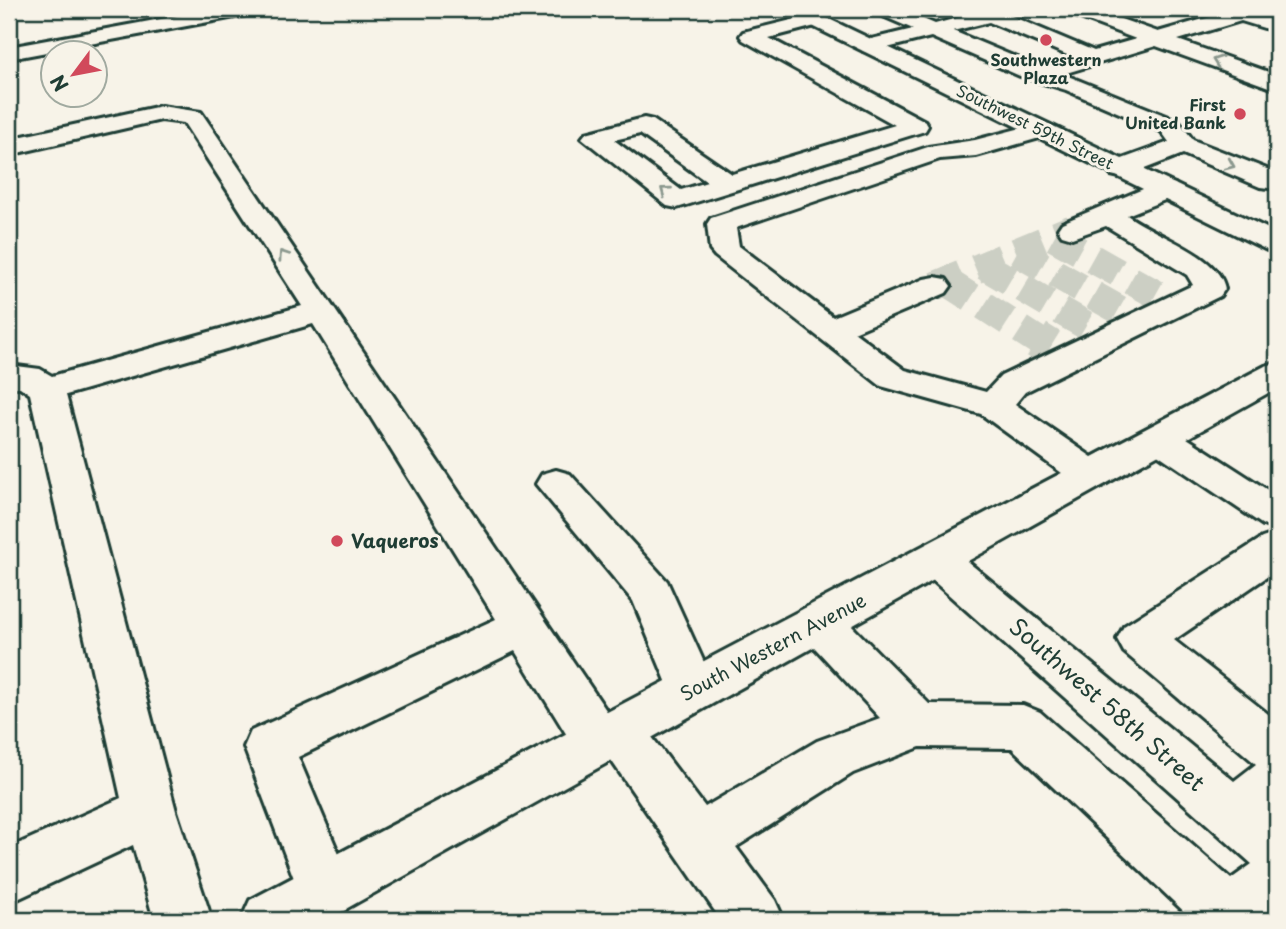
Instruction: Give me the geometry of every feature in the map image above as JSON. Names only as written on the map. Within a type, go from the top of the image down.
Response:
[{"type":"main road","points":[[9,53],[246,9]]},
{"type":"main road","name":"Southwest 59th Street","points":[[793,9],[1277,244]]},
{"type":"main road","points":[[883,9],[1170,126],[1184,145],[1269,181],[1277,181]]},
{"type":"main road","points":[[871,46],[1016,9]]},
{"type":"main road","points":[[1074,9],[1277,83]]},
{"type":"main road","points":[[1040,74],[1199,27],[1234,11],[1277,26]]},
{"type":"main road","points":[[1161,13],[1238,41]]},
{"type":"main road","points":[[990,15],[1092,58]]},
{"type":"main road","points":[[728,184],[916,126],[750,36],[816,20]]},
{"type":"main road","points":[[9,147],[161,113],[192,117],[525,626],[609,736],[698,841],[755,920]]},
{"type":"main road","points":[[1041,130],[976,148],[937,152],[720,224],[725,250],[893,378],[994,406],[1091,475]]},
{"type":"main road","points":[[1121,169],[1184,145]]},
{"type":"main road","points":[[1072,229],[1164,190]]},
{"type":"main road","points":[[994,406],[1013,384],[1058,353],[1134,318],[1209,289],[1208,279],[1198,269],[1118,223],[1112,214]]},
{"type":"main road","points":[[830,330],[935,286]]},
{"type":"main road","points":[[47,389],[321,311]]},
{"type":"main road","name":"South Western Avenue","points":[[270,920],[1277,374]]},
{"type":"main road","points":[[9,376],[28,377],[47,389],[150,811],[183,920]]},
{"type":"main road","points":[[1160,438],[1277,515]]},
{"type":"main road","points":[[556,484],[652,593],[693,691]]},
{"type":"main road","points":[[1277,549],[1140,639],[1277,751]]},
{"type":"main road","name":"Southwest 58th Street","points":[[936,559],[1277,851]]},
{"type":"main road","points":[[820,622],[918,725]]},
{"type":"main road","points":[[326,890],[269,747],[525,626]]},
{"type":"main road","points":[[698,841],[835,757],[918,725],[1023,727],[1229,918],[1277,880]]},
{"type":"main road","points":[[1233,814],[1277,779]]},
{"type":"main road","points":[[9,876],[150,811]]},
{"type":"tunnel","points":[[935,286],[1072,229]]},
{"type":"tunnel","points":[[1054,237],[1161,297]]},
{"type":"tunnel","points":[[1017,252],[1125,313]]},
{"type":"tunnel","points":[[985,266],[1092,329]]},
{"type":"tunnel","points":[[947,282],[1040,342]]},
{"type":"tunnel","points":[[1037,340],[1050,348]]},
{"type":"place","name":"Southwestern Plaza","points":[[1046,40]]},
{"type":"place","name":"First United Bank","points":[[1240,114]]},
{"type":"place","name":"Vaqueros","points":[[337,541]]}]
